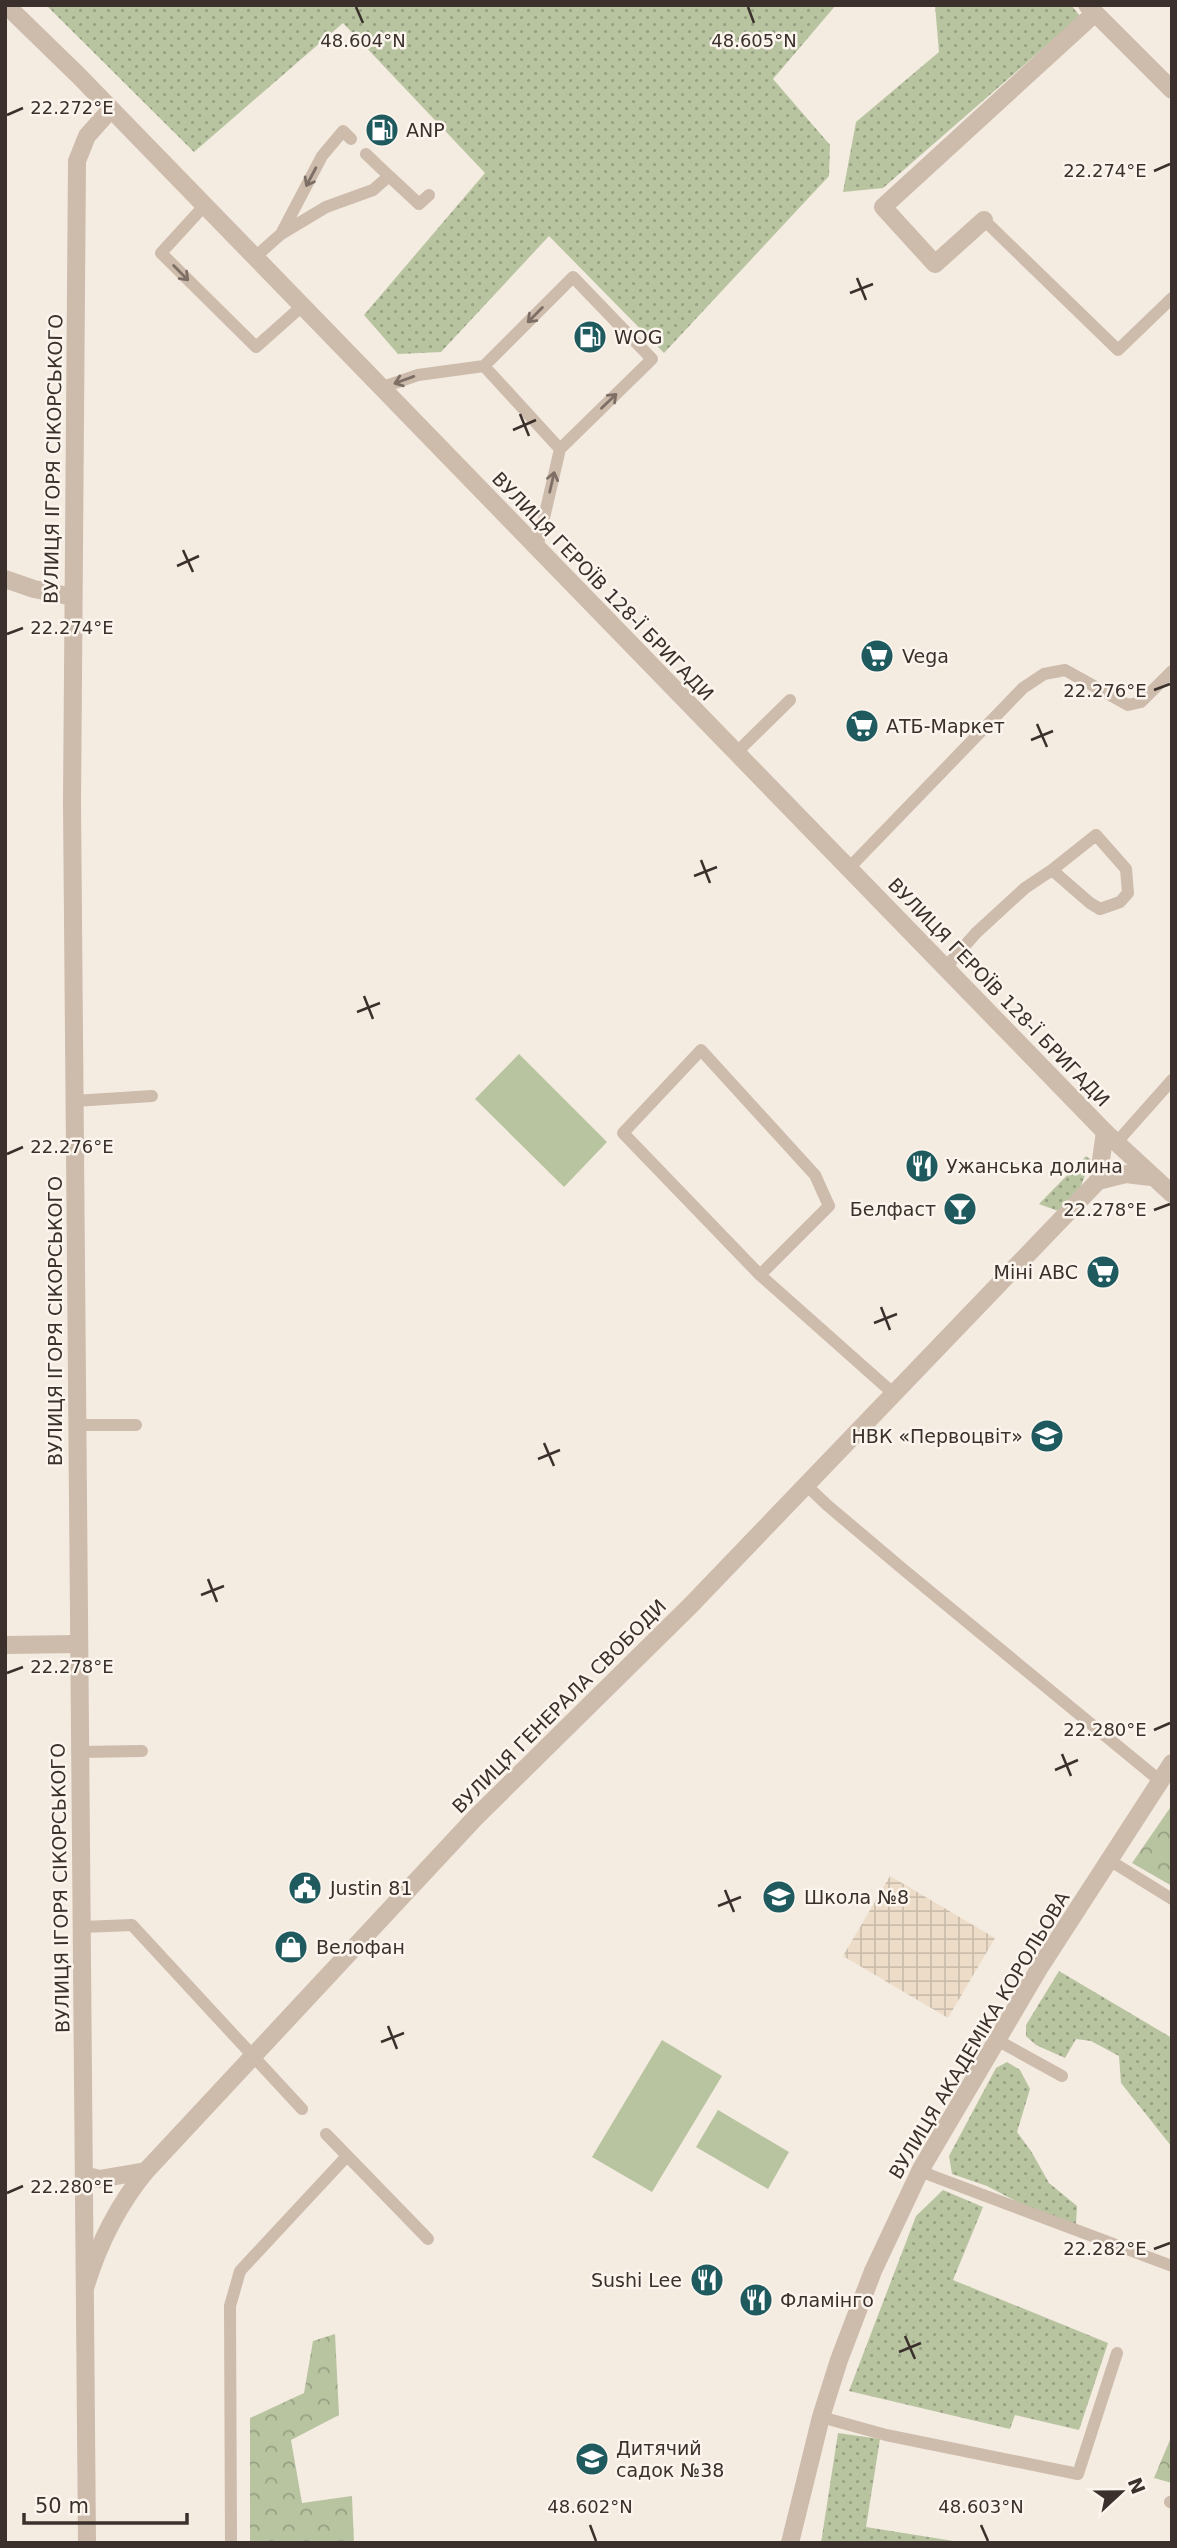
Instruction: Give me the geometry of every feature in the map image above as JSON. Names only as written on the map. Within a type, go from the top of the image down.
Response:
[{"type":"street","name":"ВУЛИЦЯ ГЕРОЇВ 128-Ї БРИГАДИ","points":[[6,5],[111,109],[1111,1137],[1172,1194]]},
{"type":"street","points":[[985,220],[935,264],[883,207],[1091,9],[1172,90]]},
{"type":"street","name":"ВУЛИЦЯ ІГОРЯ СІКОРСЬКОГО","points":[[87,2543],[74,1101],[73,597],[77,161],[87,136],[111,109]]},
{"type":"street","points":[[5,579],[34,589],[73,597]]},
{"type":"street","points":[[1098,1181],[1111,1137]]},
{"type":"street","points":[[1098,1181],[1126,1174],[1151,1177]]},
{"type":"street","name":"ВУЛИЦЯ ГЕНЕРАЛА СВОБОДИ","points":[[86,2286],[97,2251],[111,2222],[146,2171],[475,1818],[691,1605],[1098,1181]]},
{"type":"street","points":[[5,1645],[79,1644]]},
{"type":"street","name":"ВУЛИЦЯ АКАДЕМІКА КОРОЛЬОВА","points":[[790,2543],[821,2417],[839,2360],[873,2271],[921,2169],[997,2040],[1172,1763]]},
{"type":"street","points":[[84,2175],[99,2179],[146,2171]]},
{"type":"lane","points":[[281,234],[322,156],[343,131],[351,139]]},
{"type":"lane","points":[[366,154],[419,204],[429,195]]},
{"type":"lane","points":[[254,258],[281,234],[326,207],[373,190],[389,176]]},
{"type":"lane","points":[[204,206],[161,253],[256,347],[301,307]]},
{"type":"lane","points":[[985,220],[1118,350],[1172,298]]},
{"type":"lane","points":[[380,388],[418,375],[484,366],[573,277],[652,359],[560,449],[537,548]]},
{"type":"lane","points":[[484,366],[560,449]]},
{"type":"lane","points":[[849,868],[1023,688],[1044,674],[1065,670],[1128,705],[1141,702],[1172,671]]},
{"type":"lane","points":[[736,753],[790,700]]},
{"type":"lane","points":[[946,967],[976,933],[1025,888],[1096,835],[1126,869],[1128,893],[1120,902],[1100,909],[1052,870]]},
{"type":"lane","points":[[760,1275],[829,1206],[815,1175],[701,1050],[623,1133],[760,1275],[894,1394]]},
{"type":"lane","points":[[1111,1137],[1172,1080]]},
{"type":"lane","points":[[74,1101],[152,1096]]},
{"type":"lane","points":[[77,1424],[136,1425]]},
{"type":"lane","points":[[805,1484],[904,1570],[1159,1780]]},
{"type":"lane","points":[[80,1752],[142,1751]]},
{"type":"lane","points":[[1109,1860],[1172,1899]]},
{"type":"lane","points":[[82,1927],[132,1925],[302,2109]]},
{"type":"lane","points":[[997,2040],[1062,2076]]},
{"type":"lane","points":[[326,2134],[428,2239]]},
{"type":"lane","points":[[231,2543],[230,2306],[240,2271],[346,2156]]},
{"type":"lane","points":[[921,2169],[930,2175],[1172,2266]]},
{"type":"lane","points":[[821,2417],[886,2435],[1079,2474],[1117,2353]]},
{"type":"green space","points":[[46,5],[836,5],[773,79],[830,145],[829,176],[664,353],[549,236],[441,352],[398,354],[364,315],[485,173],[343,23],[194,152]]},
{"type":"green space","points":[[935,5],[1071,5],[1080,16],[883,188],[843,192],[856,122],[939,52]]},
{"type":"green space","points":[[519,1054],[607,1142],[564,1187],[475,1099]]},
{"type":"green space","points":[[1086,1156],[1091,1160],[1079,1191],[1061,1212],[1039,1204]]},
{"type":"green space","points":[[1172,1805],[1172,1886],[1132,1863]]},
{"type":"green space","points":[[1059,1971],[1172,2038],[1172,2147],[1121,2083],[1119,2056],[1091,2041],[1076,2039],[1065,2058],[1036,2045],[1026,2036],[1026,2025]]},
{"type":"green space","points":[[662,2040],[722,2076],[652,2192],[592,2157]]},
{"type":"green space","points":[[1007,2062],[1020,2070],[1030,2089],[1017,2132],[1049,2183],[1077,2206],[1076,2225],[1031,2209],[987,2186],[952,2174],[949,2156],[996,2068]]},
{"type":"green space","points":[[718,2110],[789,2152],[768,2189],[696,2147]]},
{"type":"green space","points":[[943,2190],[983,2207],[953,2280],[1108,2343],[1079,2430],[1015,2415],[1010,2429],[849,2391],[916,2216]]},
{"type":"green space","points":[[335,2334],[339,2415],[291,2440],[302,2503],[352,2496],[354,2543],[250,2543],[250,2418],[304,2393],[313,2341]]},
{"type":"green space","points":[[838,2433],[880,2439],[866,2527],[966,2543],[821,2543]]},
{"type":"green space","points":[[1172,2435],[1172,2483],[1154,2478]]},
{"type":"shaded area","points":[[890,1876],[995,1938],[948,2018],[843,1956]]},
{"type":"place","name":"ANP","points":[[382,130]]},
{"type":"place","name":"WOG","points":[[590,337]]},
{"type":"place","name":"Vega","points":[[877,656]]},
{"type":"place","name":"АТБ-Маркет","points":[[862,726]]},
{"type":"place","name":"Ужанська долина","points":[[922,1166]]},
{"type":"place","name":"Белфаст","points":[[960,1209]]},
{"type":"place","name":"Міні ABC","points":[[1103,1272]]},
{"type":"place","name":"НВК «Первоцвіт»","points":[[1047,1436]]},
{"type":"place","name":"Justin 81","points":[[305,1888]]},
{"type":"place","name":"Школа №8","points":[[779,1897]]},
{"type":"place","name":"Велофан","points":[[291,1947]]},
{"type":"place","name":"Sushi Lee","points":[[707,2280]]},
{"type":"place","name":"Фламінго","points":[[756,2300]]},
{"type":"place","name":"Дитячий садок №38","points":[[592,2459]]}]
